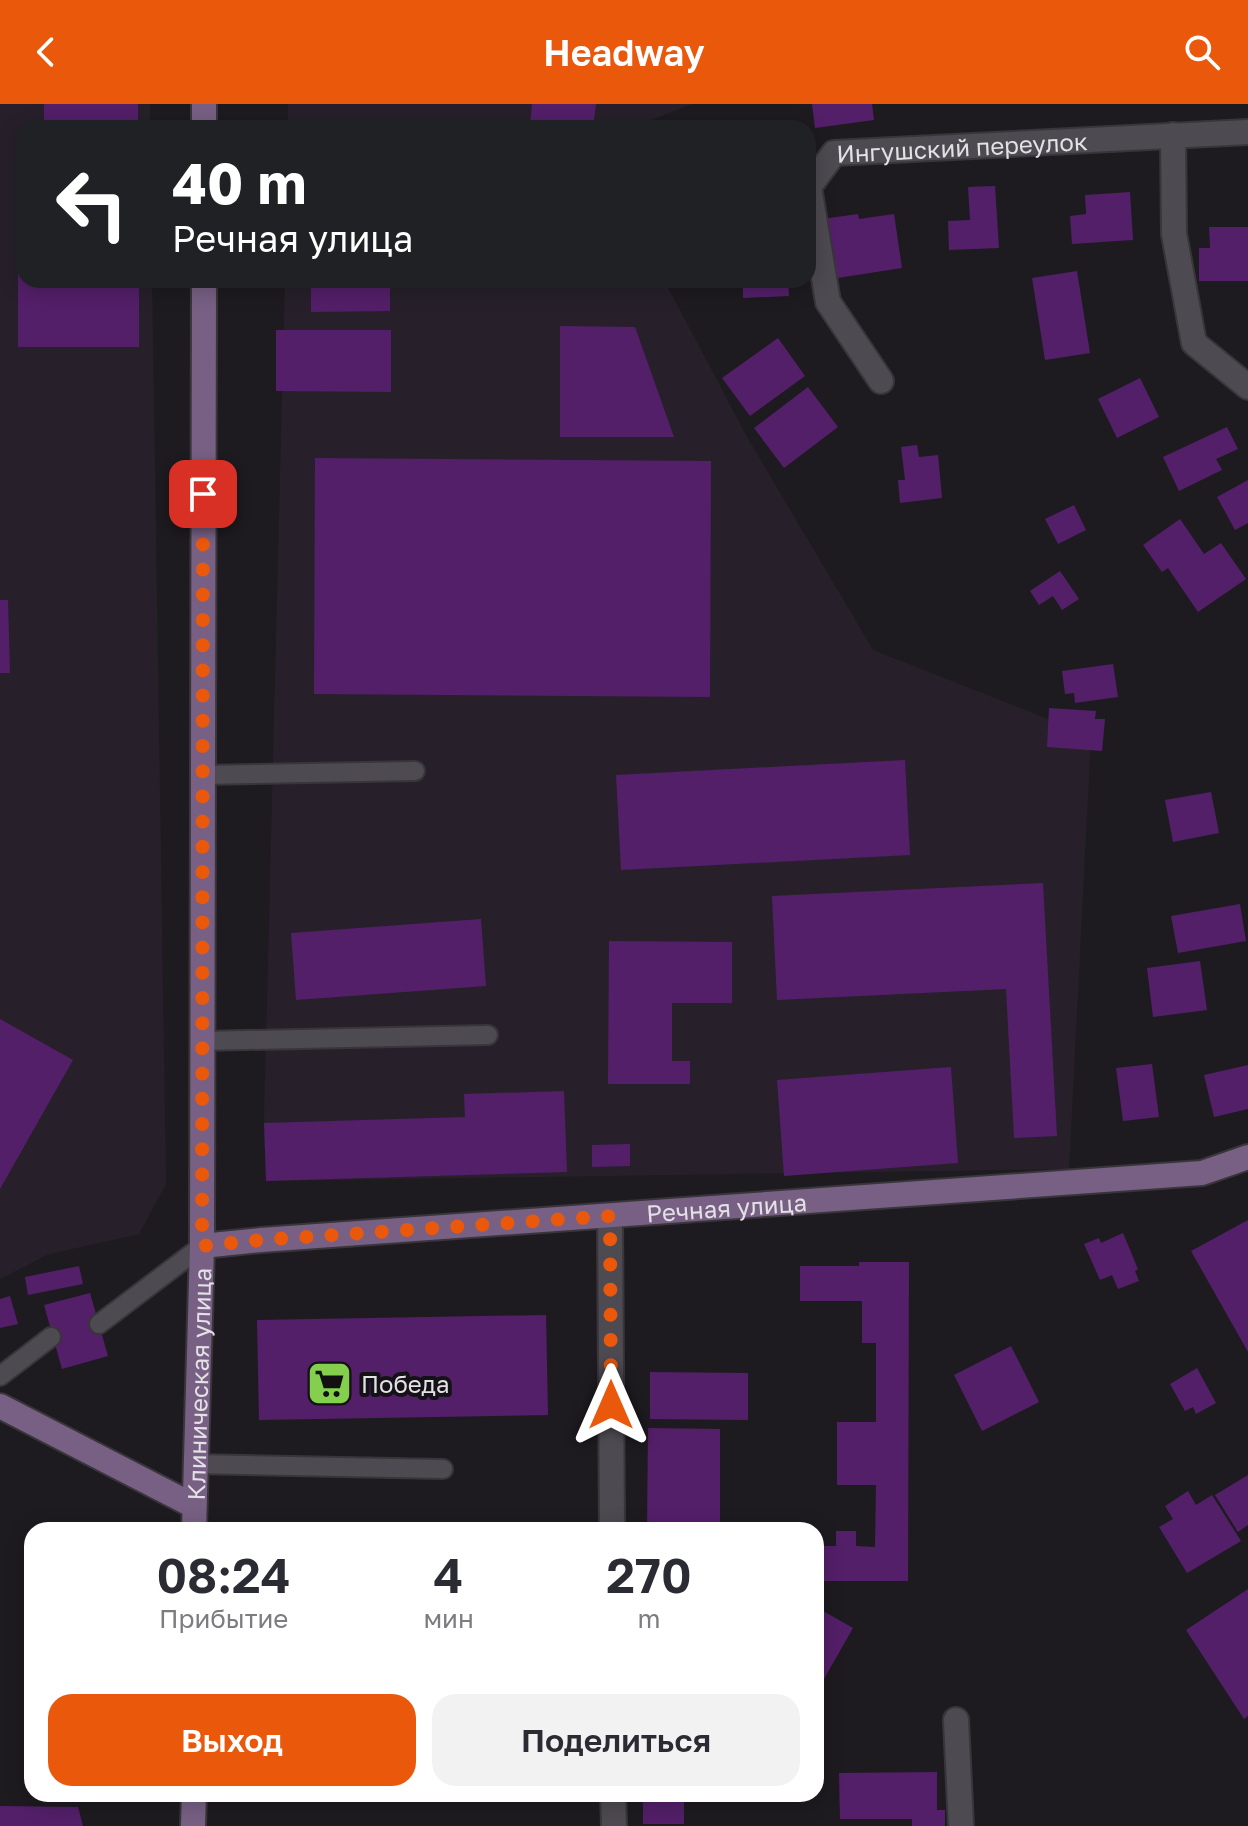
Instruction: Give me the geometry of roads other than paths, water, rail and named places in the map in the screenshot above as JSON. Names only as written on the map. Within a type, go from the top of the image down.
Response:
[{"type":"main road","name":"Клиническая улица","points":[[194,1518],[202,1246],[204,288]]},
{"type":"main road","name":"Речная улица","points":[[202,1246],[277,1238],[1202,1173],[1248,1157]]},
{"type":"main road","points":[[0,1406],[194,1518]]},
{"type":"main road","points":[[193,1826],[194,1802]]},
{"type":"street","name":"Ингушский переулок","points":[[816,177],[834,153],[1248,132]]},
{"type":"street","points":[[1173,135],[1174,234],[1194,343],[1248,387]]},
{"type":"street","name":"Ингушский переулок","points":[[816,229],[828,302],[881,381]]},
{"type":"street","points":[[610,1216],[612,1522]]},
{"type":"street","points":[[956,1720],[961,1826]]},
{"type":"street","points":[[613,1802],[614,1826]]},
{"type":"lane","points":[[202,775],[415,771]]},
{"type":"lane","points":[[201,1041],[488,1035]]},
{"type":"lane","points":[[99,1324],[202,1246]]},
{"type":"lane","points":[[0,1376],[51,1337]]},
{"type":"lane","points":[[195,1464],[443,1469]]},
{"type":"place","name":"Победа","points":[[330,1383]]}]
